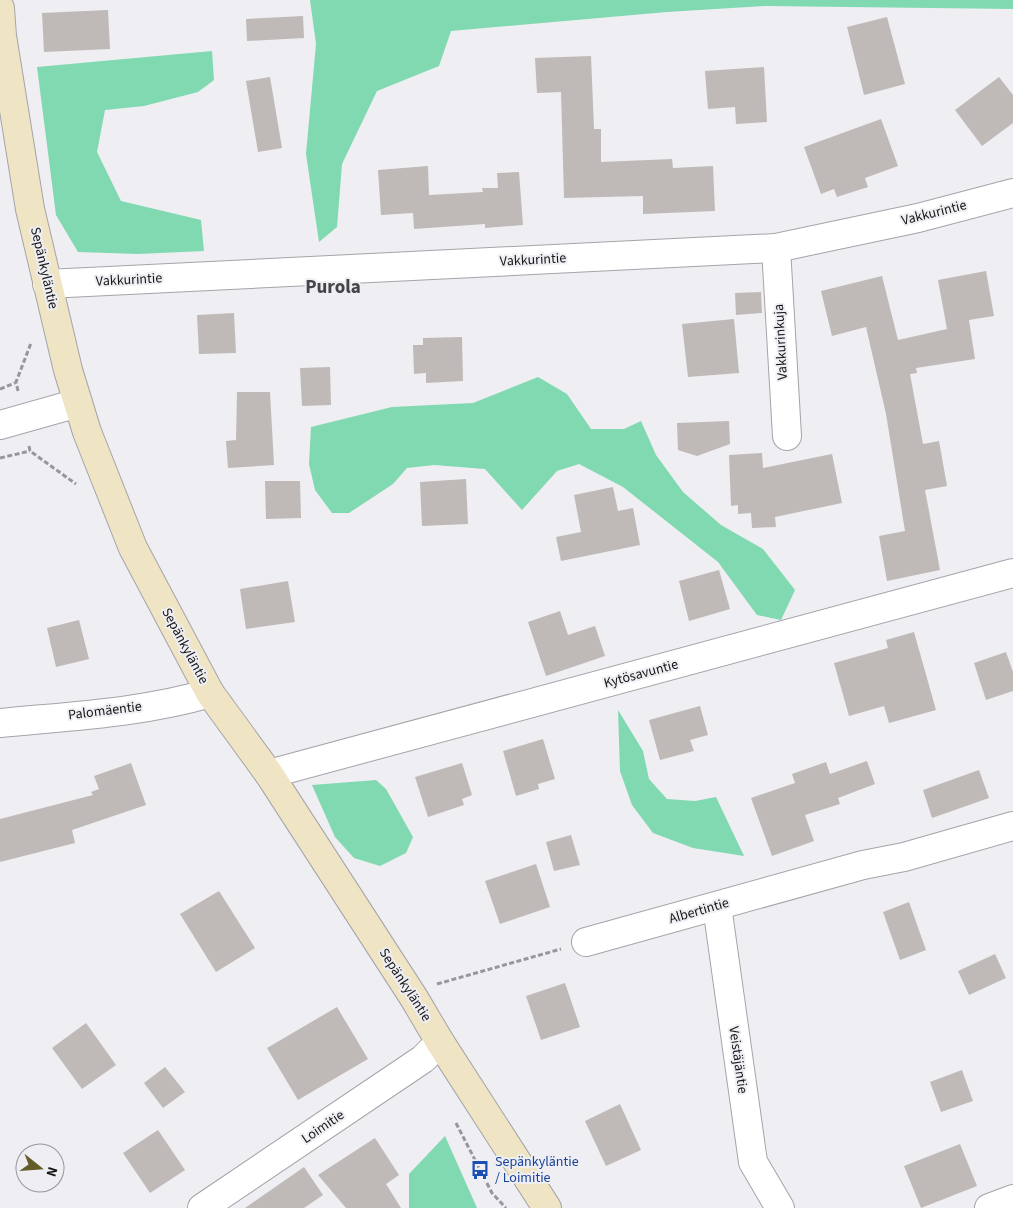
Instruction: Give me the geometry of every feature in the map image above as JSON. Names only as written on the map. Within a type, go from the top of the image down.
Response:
[{"type":"main road","name":"Sepänkyläntie","points":[[0,8],[2,36],[30,210],[47,284],[87,432],[133,548],[210,693],[268,774],[319,855],[414,998],[440,1042],[547,1208]]},
{"type":"street","name":"Vakkurintie","points":[[47,284],[776,248],[918,218],[1013,193]]},
{"type":"street","name":"Vakkurinkuja","points":[[776,248],[787,436]]},
{"type":"street","points":[[0,425],[78,403]]},
{"type":"street","name":"Kytösavuntie","points":[[268,774],[1013,573]]},
{"type":"street","name":"Palomäentie","points":[[0,723],[120,711],[185,700],[210,693]]},
{"type":"street","name":"Albertintie","points":[[586,942],[1013,826]]},
{"type":"street","name":"Veistäjäntie","points":[[717,906],[753,1162],[780,1208]]},
{"type":"street","name":"Loimitie","points":[[202,1208],[423,1059],[440,1042]]},
{"type":"street","points":[[989,1208],[1013,1199]]},
{"type":"path","points":[[0,389],[12,386],[16,382]]},
{"type":"path","points":[[0,458],[30,451]]},
{"type":"path","points":[[414,998],[437,984],[586,942]]},
{"type":"green space","points":[[310,0],[1013,0],[1013,9],[766,6],[667,12],[451,31],[439,66],[377,91],[342,164],[337,227],[319,242],[306,154],[316,44]]},
{"type":"green space","points":[[212,51],[214,80],[198,92],[144,106],[105,110],[97,152],[121,201],[201,220],[204,251],[138,254],[78,252],[56,215],[37,67]]},
{"type":"green space","points":[[538,377],[567,394],[591,429],[624,429],[641,421],[656,455],[683,492],[721,525],[763,549],[795,590],[781,620],[757,615],[718,562],[623,487],[579,464],[557,471],[522,510],[485,469],[434,465],[407,468],[393,484],[349,513],[332,513],[315,490],[309,464],[311,427],[392,407],[473,403]]},
{"type":"green space","points":[[618,710],[643,751],[649,779],[667,799],[695,801],[716,797],[744,856],[693,848],[653,833],[632,805],[620,771]]},
{"type":"green space","points":[[376,780],[386,789],[413,837],[406,853],[380,866],[354,858],[335,837],[312,785]]},
{"type":"green space","points":[[445,1136],[477,1208],[409,1208],[409,1174]]},
{"type":"building","points":[[108,10],[110,49],[44,52],[42,13]]},
{"type":"building","points":[[303,16],[304,38],[247,41],[246,19]]},
{"type":"building","points":[[887,17],[905,84],[864,95],[847,27]]},
{"type":"building","points":[[591,56],[594,129],[601,129],[601,162],[672,159],[673,168],[713,166],[715,211],[643,214],[643,196],[564,198],[561,92],[537,93],[535,58]]},
{"type":"building","points":[[764,67],[767,122],[736,124],[735,107],[708,109],[705,71]]},
{"type":"building","points":[[270,77],[282,148],[258,152],[246,81]]},
{"type":"building","points":[[999,77],[1013,95],[1013,123],[982,146],[955,110]]},
{"type":"building","points":[[881,119],[898,166],[865,178],[868,187],[837,197],[834,189],[821,194],[804,147]]},
{"type":"building","points":[[428,166],[429,195],[483,192],[482,188],[498,188],[497,173],[519,172],[523,225],[485,228],[485,224],[414,229],[413,213],[381,215],[378,170]]},
{"type":"building","points":[[986,271],[994,316],[969,320],[975,359],[916,368],[917,373],[910,374],[923,444],[939,441],[947,486],[925,490],[940,570],[887,581],[879,536],[905,531],[886,414],[866,327],[832,336],[821,291],[882,276],[898,340],[947,329],[938,280]]},
{"type":"building","points":[[761,292],[762,313],[736,315],[735,293]]},
{"type":"building","points":[[234,313],[236,353],[199,354],[197,315]]},
{"type":"building","points":[[734,319],[739,373],[688,377],[682,324]]},
{"type":"building","points":[[462,337],[463,381],[426,383],[426,373],[414,374],[413,345],[423,345],[423,338]]},
{"type":"building","points":[[330,367],[331,405],[302,406],[300,368]]},
{"type":"building","points":[[237,392],[270,392],[274,465],[228,468],[226,441],[236,440]]},
{"type":"building","points":[[729,421],[730,444],[697,456],[678,450],[677,423]]},
{"type":"building","points":[[762,453],[763,468],[832,454],[842,503],[775,517],[776,527],[752,528],[751,513],[738,514],[738,505],[731,506],[729,455]]},
{"type":"building","points":[[466,479],[468,524],[422,526],[420,482]]},
{"type":"building","points":[[265,481],[300,481],[301,518],[266,519]]},
{"type":"building","points":[[613,487],[618,511],[633,508],[640,545],[561,561],[556,537],[581,532],[574,495]]},
{"type":"building","points":[[719,570],[730,609],[689,621],[679,581]]},
{"type":"building","points":[[288,581],[295,622],[246,629],[240,589]]},
{"type":"building","points":[[560,611],[568,635],[595,626],[605,656],[546,676],[528,622]]},
{"type":"building","points":[[79,620],[89,659],[56,667],[47,628]]},
{"type":"building","points":[[914,632],[936,710],[889,723],[884,706],[849,716],[834,663],[888,648],[886,640]]},
{"type":"building","points":[[1006,652],[1013,672],[1013,691],[986,700],[974,663]]},
{"type":"building","points":[[700,706],[708,735],[690,740],[694,751],[660,760],[649,720]]},
{"type":"building","points":[[543,739],[555,779],[538,784],[539,789],[516,796],[503,751]]},
{"type":"building","points":[[867,761],[875,784],[838,798],[840,804],[805,815],[814,841],[772,856],[751,798],[795,783],[792,774],[826,762],[830,774]]},
{"type":"building","points":[[131,763],[146,805],[72,830],[75,843],[0,862],[0,819],[93,795],[91,792],[99,789],[94,776]]},
{"type":"building","points":[[462,763],[472,795],[462,799],[464,805],[428,817],[415,777]]},
{"type":"building","points":[[979,770],[989,798],[932,818],[923,790]]},
{"type":"building","points":[[571,835],[580,865],[554,871],[546,842]]},
{"type":"building","points":[[536,864],[550,907],[500,924],[485,881]]},
{"type":"building","points":[[219,891],[255,948],[216,972],[180,914]]},
{"type":"building","points":[[909,902],[926,950],[900,960],[883,912]]},
{"type":"building","points":[[995,954],[1006,978],[969,995],[958,971]]},
{"type":"building","points":[[565,983],[580,1027],[541,1040],[526,996]]},
{"type":"building","points":[[337,1007],[368,1059],[298,1100],[267,1048]]},
{"type":"building","points":[[86,1023],[116,1065],[82,1089],[52,1048]]},
{"type":"building","points":[[165,1067],[185,1092],[163,1108],[144,1083]]},
{"type":"building","points":[[962,1070],[973,1101],[941,1112],[930,1082]]},
{"type":"building","points":[[620,1104],[641,1150],[606,1166],[585,1121]]},
{"type":"building","points":[[158,1130],[185,1170],[150,1193],[123,1153]]},
{"type":"building","points":[[375,1138],[399,1175],[386,1184],[401,1208],[346,1208],[318,1175]]},
{"type":"building","points":[[960,1144],[977,1186],[921,1208],[904,1166]]},
{"type":"building","points":[[304,1167],[323,1195],[304,1208],[245,1208]]},
{"type":"place","name":"Sepänkyläntie / Loimitie","points":[[480,1170]]},
{"type":"district","name":"Purola","points":[[333,287]]}]
